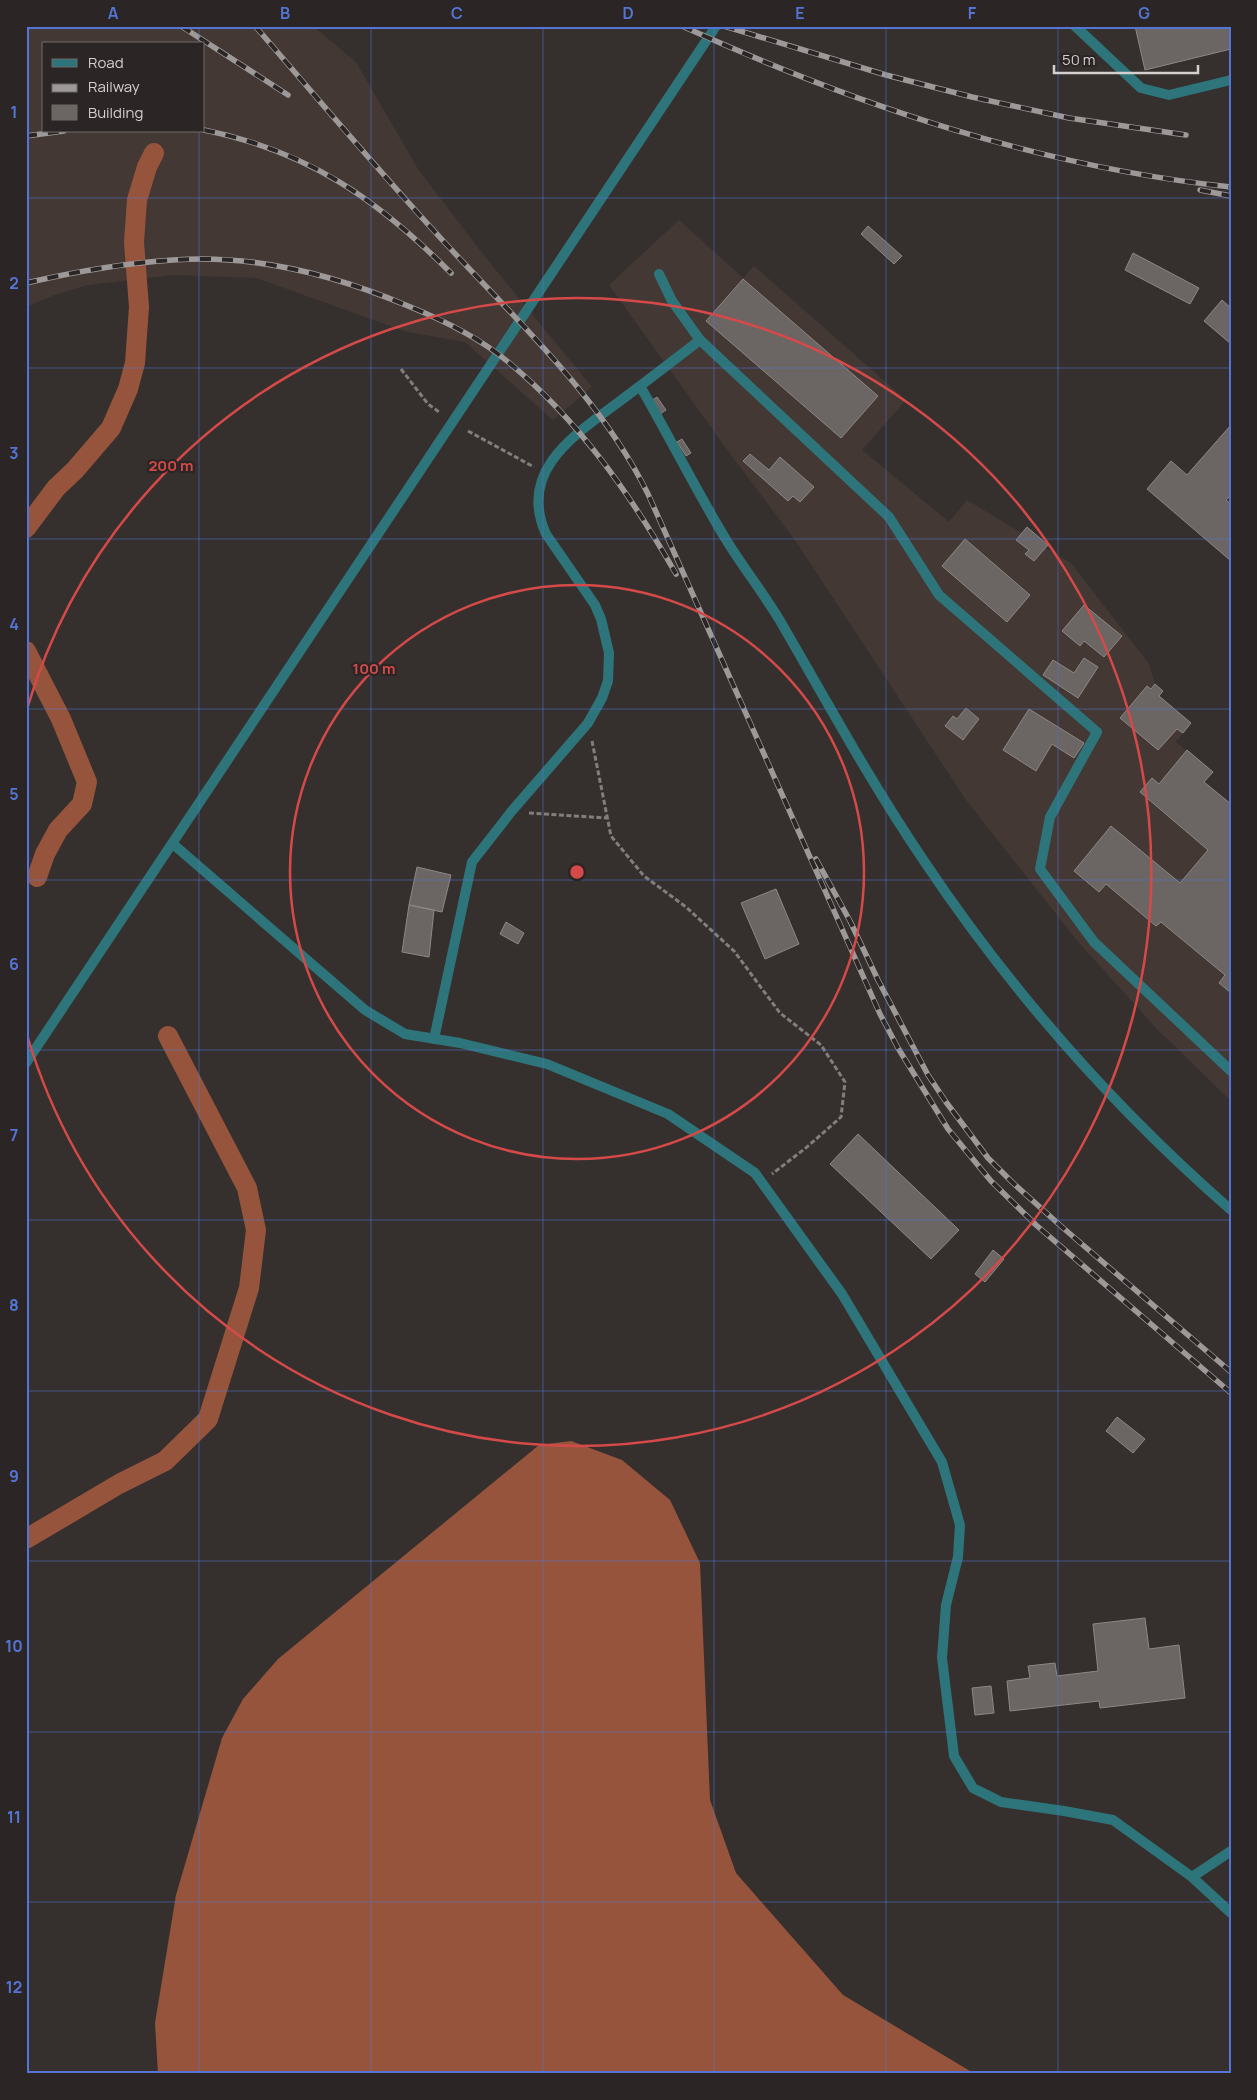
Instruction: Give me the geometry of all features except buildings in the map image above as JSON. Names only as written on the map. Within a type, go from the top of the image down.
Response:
[{"type":"street","points":[[26,1063],[716,26]]},
{"type":"street","points":[[1076,27],[1141,88],[1169,96],[1231,80]]},
{"type":"street","points":[[659,274],[672,301],[700,340],[889,517],[939,595],[1097,732],[1050,817],[1040,868],[1094,942],[1231,1071]]},
{"type":"street","points":[[434,1039],[472,862],[511,812],[588,723],[602,698],[608,681],[609,653],[606,636],[595,605],[546,534],[539,514],[539,490],[548,466],[564,444],[700,340]]},
{"type":"street","points":[[640,386],[729,544],[764,595],[923,860],[963,917],[1072,1055],[1160,1146],[1231,1210]]},
{"type":"street","points":[[173,844],[365,1010],[405,1034],[547,1064],[668,1114],[755,1172],[842,1294],[942,1462],[960,1526],[958,1557],[946,1606],[942,1658],[954,1756],[973,1788],[1001,1802],[1113,1820],[1192,1877],[1231,1913]]},
{"type":"street","points":[[1192,1877],[1231,1851]]},
{"type":"path","points":[[401,369],[428,404],[439,412]]},
{"type":"path","points":[[468,431],[535,467]]},
{"type":"path","points":[[588,723],[612,836],[644,876],[686,907],[734,951],[780,1013],[821,1044],[845,1082],[840,1116],[807,1147],[762,1182]]},
{"type":"path","points":[[511,812],[607,818]]},
{"type":"shaded area","points":[[26,26],[313,26],[356,62],[418,169],[486,258],[592,387],[553,420],[465,342],[407,332],[256,278],[173,275],[88,285],[55,295],[26,307]]},
{"type":"shaded area","points":[[679,220],[743,278],[754,266],[906,400],[862,450],[949,522],[967,500],[1071,563],[1149,664],[1155,684],[1163,691],[1159,696],[1191,723],[1176,742],[1213,772],[1204,782],[1231,804],[1231,1101],[1157,1029],[1079,943],[966,800],[795,540],[731,455],[609,285]]},
{"type":"shaded area","points":[[571,1441],[622,1460],[670,1500],[700,1563],[710,1800],[736,1873],[843,1995],[975,2074],[158,2074],[155,2023],[176,1895],[222,1738],[243,1699],[278,1659],[539,1445]]},
{"type":"waterway","points":[[26,528],[56,488],[75,470],[111,428],[128,389],[135,363],[139,307],[134,242],[137,200],[147,167],[154,153]]},
{"type":"waterway","points":[[26,651],[61,719],[87,782],[82,804],[58,830],[45,854],[37,877]]},
{"type":"waterway","points":[[26,1539],[119,1484],[165,1461],[208,1419],[249,1288],[256,1230],[247,1188],[168,1036]]},
{"type":"railway","points":[[181,26],[288,95]]},
{"type":"railway","points":[[255,26],[398,191],[556,362],[582,393],[629,459],[648,494],[880,1014],[898,1048],[948,1129],[991,1181],[1036,1225],[1231,1393]]},
{"type":"railway","points":[[682,26],[814,82],[950,129],[1089,165],[1160,178],[1231,187]]},
{"type":"railway","points":[[724,26],[886,75],[972,97],[1069,118],[1186,135]]},
{"type":"railway","points":[[205,130],[241,139],[276,151],[308,165],[339,182],[396,222],[451,273]]},
{"type":"railway","points":[[26,136],[56,132]]},
{"type":"railway","points":[[1200,190],[1231,196]]},
{"type":"railway","points":[[26,283],[136,263],[203,259],[233,260],[293,269],[323,276],[380,295],[434,317],[496,352],[557,408],[580,433],[621,487],[676,574]]},
{"type":"railway","points":[[816,859],[850,921],[878,980],[928,1075],[988,1158],[1062,1227],[1231,1372]]}]
